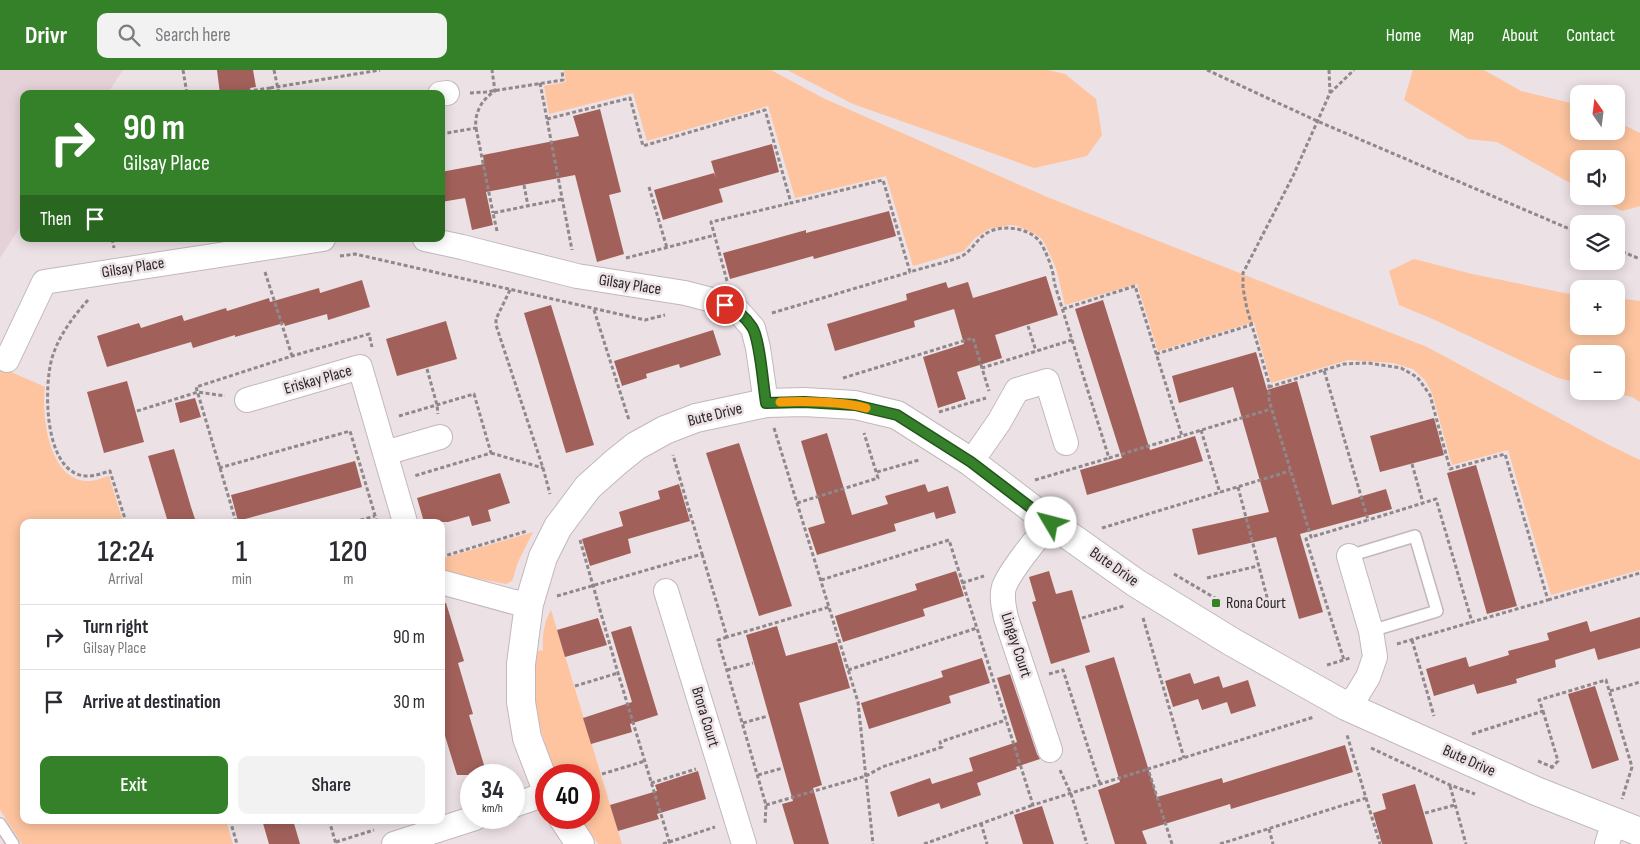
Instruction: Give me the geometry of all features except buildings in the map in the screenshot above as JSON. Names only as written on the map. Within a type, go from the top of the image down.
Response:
[{"type":"street","name":"Gilsay Place","points":[[439,242],[577,276],[685,293],[712,300],[738,311],[753,328],[758,348],[766,403]]},
{"type":"street","name":"Gilsay Place","points":[[7,360],[44,282],[261,248],[318,244]]},
{"type":"street","name":"Eriskay Place","points":[[248,400],[360,367],[404,519]]},
{"type":"street","points":[[971,462],[999,422],[1018,390],[1047,381],[1066,443]]},
{"type":"street","name":"Bute Drive","points":[[537,764],[527,738],[521,702],[522,664],[540,601],[543,557],[558,527],[588,487],[636,446],[665,430],[696,418],[766,403],[804,402],[855,405],[897,415],[971,462],[1051,523],[1136,583],[1232,642],[1346,719],[1640,832]]},
{"type":"street","points":[[385,453],[440,437]]},
{"type":"street","name":"Lingay Court","points":[[1050,750],[1002,602],[1004,588],[1010,575],[1040,534],[1051,523]]},
{"type":"street","points":[[1346,719],[1368,677],[1375,657],[1373,641],[1349,556]]},
{"type":"street","points":[[445,583],[514,602],[540,601]]},
{"type":"street","name":"Brora Court","points":[[666,591],[754,839]]},
{"type":"street","points":[[394,844],[460,823]]},
{"type":"street","points":[[570,829],[580,844]]},
{"type":"lane","points":[[1349,556],[1415,536],[1437,611],[1373,641]]},
{"type":"lane","points":[[0,824],[13,844]]},
{"type":"path","points":[[183,70],[186,90]]},
{"type":"path","points":[[274,70],[277,90]]},
{"type":"path","points":[[256,90],[380,70]]},
{"type":"path","points":[[492,70],[495,91]]},
{"type":"path","points":[[445,93],[495,91],[563,80],[562,70]]},
{"type":"path","points":[[1207,70],[1317,121],[1570,229]]},
{"type":"path","points":[[1328,70],[1330,93]]},
{"type":"path","points":[[1311,537],[1271,409],[1269,386],[1243,288],[1243,272],[1293,176],[1330,93],[1354,70]]},
{"type":"path","points":[[540,83],[577,276]]},
{"type":"path","points":[[495,91],[487,97],[475,117],[497,232]]},
{"type":"path","points":[[547,119],[630,98],[644,146],[765,110],[791,203]]},
{"type":"path","points":[[445,133],[476,128]]},
{"type":"path","points":[[728,285],[711,222],[883,180],[910,272]]},
{"type":"path","points":[[524,185],[528,206]]},
{"type":"path","points":[[649,187],[667,248]]},
{"type":"path","points":[[493,213],[562,199]]},
{"type":"path","points":[[771,314],[962,256],[979,238],[991,230],[1012,227],[1035,237],[1040,242],[1054,274],[1054,282],[1108,458]]},
{"type":"path","points":[[621,260],[715,235]]},
{"type":"path","points":[[318,244],[354,254],[645,320],[670,314]]},
{"type":"path","points":[[261,248],[263,268],[292,356]]},
{"type":"path","points":[[1625,253],[1640,259]]},
{"type":"path","points":[[1063,309],[1135,286],[1182,436]]},
{"type":"path","points":[[510,290],[496,319],[496,325],[550,496]]},
{"type":"path","points":[[89,298],[69,322],[52,356],[47,382],[47,407],[50,431],[61,461],[69,470],[78,475],[90,477],[110,471],[125,519]]},
{"type":"path","points":[[594,309],[630,421]]},
{"type":"path","points":[[1156,354],[1252,325]]},
{"type":"path","points":[[1028,326],[1036,351]]},
{"type":"path","points":[[837,379],[973,338],[991,396],[938,412]]},
{"type":"path","points":[[982,368],[1072,340]]},
{"type":"path","points":[[1269,386],[1344,364],[1368,363],[1401,368],[1417,376],[1430,395],[1450,469],[1505,454],[1548,600]]},
{"type":"path","points":[[427,369],[437,405],[440,437]]},
{"type":"path","points":[[1324,370],[1368,520]]},
{"type":"path","points":[[196,387],[235,519]]},
{"type":"path","points":[[137,411],[198,392],[248,400]]},
{"type":"path","points":[[766,403],[858,702],[872,844]]},
{"type":"path","points":[[1035,480],[1271,409]]},
{"type":"path","points":[[797,502],[878,478],[861,425]]},
{"type":"path","points":[[1201,430],[1220,493]]},
{"type":"path","points":[[219,468],[350,431],[376,519]]},
{"type":"path","points":[[672,450],[728,637]]},
{"type":"path","points":[[491,453],[542,468]]},
{"type":"path","points":[[877,472],[921,459]]},
{"type":"path","points":[[1412,464],[1423,503]]},
{"type":"path","points":[[1100,529],[1290,471]]},
{"type":"path","points":[[1238,487],[1268,601]]},
{"type":"path","points":[[1344,660],[1306,539],[1436,499],[1472,622]]},
{"type":"path","points":[[364,519],[375,516]]},
{"type":"path","points":[[445,556],[528,530]]},
{"type":"path","points":[[578,532],[644,761],[670,843]]},
{"type":"path","points":[[821,580],[949,540],[1033,805]]},
{"type":"path","points":[[540,601],[702,554]]},
{"type":"path","points":[[1207,578],[1258,566]]},
{"type":"path","points":[[1169,572],[1215,598],[1224,608]]},
{"type":"path","points":[[962,582],[988,574]]},
{"type":"path","points":[[1321,667],[1344,660],[1373,641],[1412,640],[1640,574]]},
{"type":"path","points":[[1116,600],[1131,610]]},
{"type":"path","points":[[1082,618],[1125,606]]},
{"type":"path","points":[[754,839],[766,805],[718,640],[829,608]]},
{"type":"path","points":[[1137,614],[1150,623]]},
{"type":"path","points":[[1142,618],[1184,758]]},
{"type":"path","points":[[848,670],[977,628]]},
{"type":"path","points":[[1412,640],[1435,720]]},
{"type":"path","points":[[727,670],[753,663]]},
{"type":"path","points":[[1042,672],[1049,674],[1063,670],[1100,784]]},
{"type":"path","points":[[575,686],[618,673]]},
{"type":"path","points":[[1552,767],[1558,761],[1539,700],[1606,680],[1632,767],[1614,823]]},
{"type":"path","points":[[1610,691],[1640,682]]},
{"type":"path","points":[[1479,738],[1470,734],[1543,711]]},
{"type":"path","points":[[742,723],[768,716]]},
{"type":"path","points":[[924,844],[1033,805],[1184,758],[1346,719],[1380,844]]},
{"type":"path","points":[[766,805],[866,776],[882,767],[942,747],[940,742],[1006,720]]},
{"type":"path","points":[[1050,750],[1071,794],[1087,844]]},
{"type":"path","points":[[1534,760],[1552,767]]},
{"type":"path","points":[[602,774],[644,761]]},
{"type":"path","points":[[1552,767],[1554,773]]},
{"type":"path","points":[[651,783],[700,768]]},
{"type":"path","points":[[758,775],[783,768]]},
{"type":"path","points":[[1148,769],[1172,844]]},
{"type":"path","points":[[1450,785],[1466,844]]},
{"type":"path","points":[[1220,844],[1366,798]]},
{"type":"path","points":[[1424,813],[1455,804]]},
{"type":"path","points":[[980,823],[987,844]]},
{"type":"path","points":[[231,824],[237,844]]},
{"type":"path","points":[[330,824],[336,844]]},
{"type":"path","points":[[663,844],[717,826],[720,835]]},
{"type":"path","points":[[1269,829],[1273,844]]},
{"type":"shaded area","points":[[0,70],[123,70],[110,90],[20,90],[20,227],[0,258]]},
{"type":"shaded area","points":[[564,70],[771,70],[823,98],[1047,197],[1427,347],[1640,460],[1640,570],[1551,595],[1508,450],[1452,465],[1432,393],[1425,380],[1413,369],[1393,363],[1348,360],[1271,383],[1254,322],[1158,351],[1137,284],[1065,305],[1056,268],[1042,239],[1018,226],[1010,225],[989,229],[975,238],[964,251],[913,266],[886,176],[795,198],[768,106],[647,141],[633,93],[549,114],[544,86],[566,82]]},
{"type":"shaded area","points":[[787,70],[1048,70],[1065,74],[1096,99],[1102,135],[1087,156],[1034,168],[853,104]]},
{"type":"shaded area","points":[[1413,70],[1484,70],[1521,91],[1570,103],[1570,140],[1625,140],[1625,126],[1640,133],[1640,206],[1622,211],[1611,205],[1625,205],[1625,150],[1570,150],[1570,183],[1497,142],[1468,139],[1404,100]]},
{"type":"shaded area","points":[[1414,259],[1472,274],[1570,294],[1570,335],[1625,335],[1625,299],[1640,301],[1640,402],[1625,395],[1625,345],[1570,345],[1570,381],[1558,378],[1399,305],[1389,271]]},
{"type":"shaded area","points":[[0,367],[45,387],[44,399],[47,430],[57,460],[65,471],[76,479],[92,481],[109,476],[122,519],[20,519],[20,824],[227,824],[233,844],[22,844],[0,810]]},
{"type":"shaded area","points":[[533,532],[518,562],[512,581],[506,584],[453,574],[445,571],[445,558]]},
{"type":"shaded area","points":[[551,610],[598,764],[552,764],[545,746],[536,705],[534,684],[535,652],[543,650],[544,629]]},
{"type":"shaded area","points":[[600,771],[622,844],[598,844],[588,829],[600,829]]},
{"type":"slow traffic","points":[[780,402],[855,405],[866,408]]},
{"type":"place","name":"Rona Court","points":[[1216,603]]},
{"type":"route","points":[[725,305],[738,311],[753,328],[758,348],[766,403],[804,402],[855,405],[897,415],[971,462],[1051,523]]}]
